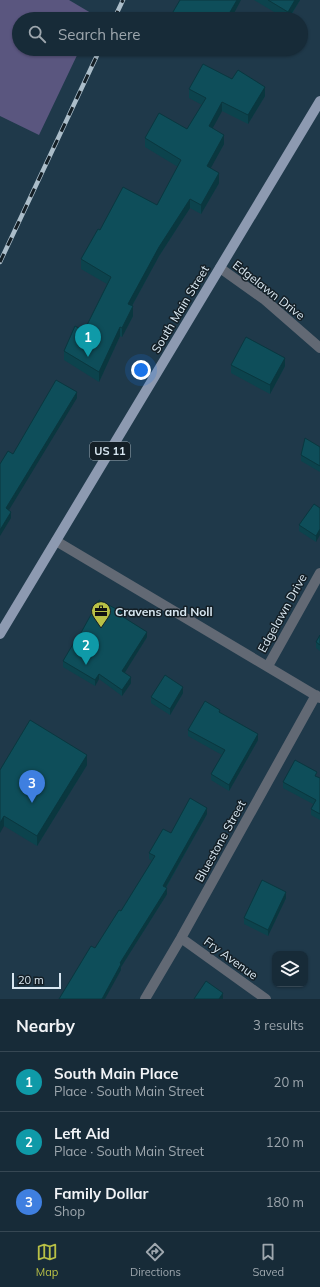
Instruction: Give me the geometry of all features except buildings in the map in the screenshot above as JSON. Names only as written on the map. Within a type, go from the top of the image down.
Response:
[{"type":"main road","name":"South Main Street","points":[[0,634],[320,101]]},
{"type":"street","name":"Edgelawn Drive","points":[[220,268],[265,300],[320,348]]},
{"type":"street","points":[[56,541],[318,696]]},
{"type":"street","name":"Edgelawn Drive","points":[[268,666],[320,573]]},
{"type":"street","name":"Bluestone Street","points":[[145,999],[318,696]]},
{"type":"street","name":"Fry Avenue","points":[[181,938],[266,999]]},
{"type":"shaded area","points":[[0,0],[69,0],[89,12],[12,12],[12,56],[77,56],[39,135],[0,116]]},
{"type":"railway","points":[[117,12],[123,0]]},
{"type":"railway","points":[[0,262],[97,56]]},
{"type":"place","name":"South Main Place","points":[[88,357]]},
{"type":"place","name":"Cravens and Noll","points":[[101,628]]},
{"type":"place","name":"Left Aid","points":[[86,665]]},
{"type":"place","name":"Family Dollar","points":[[32,803]]}]
